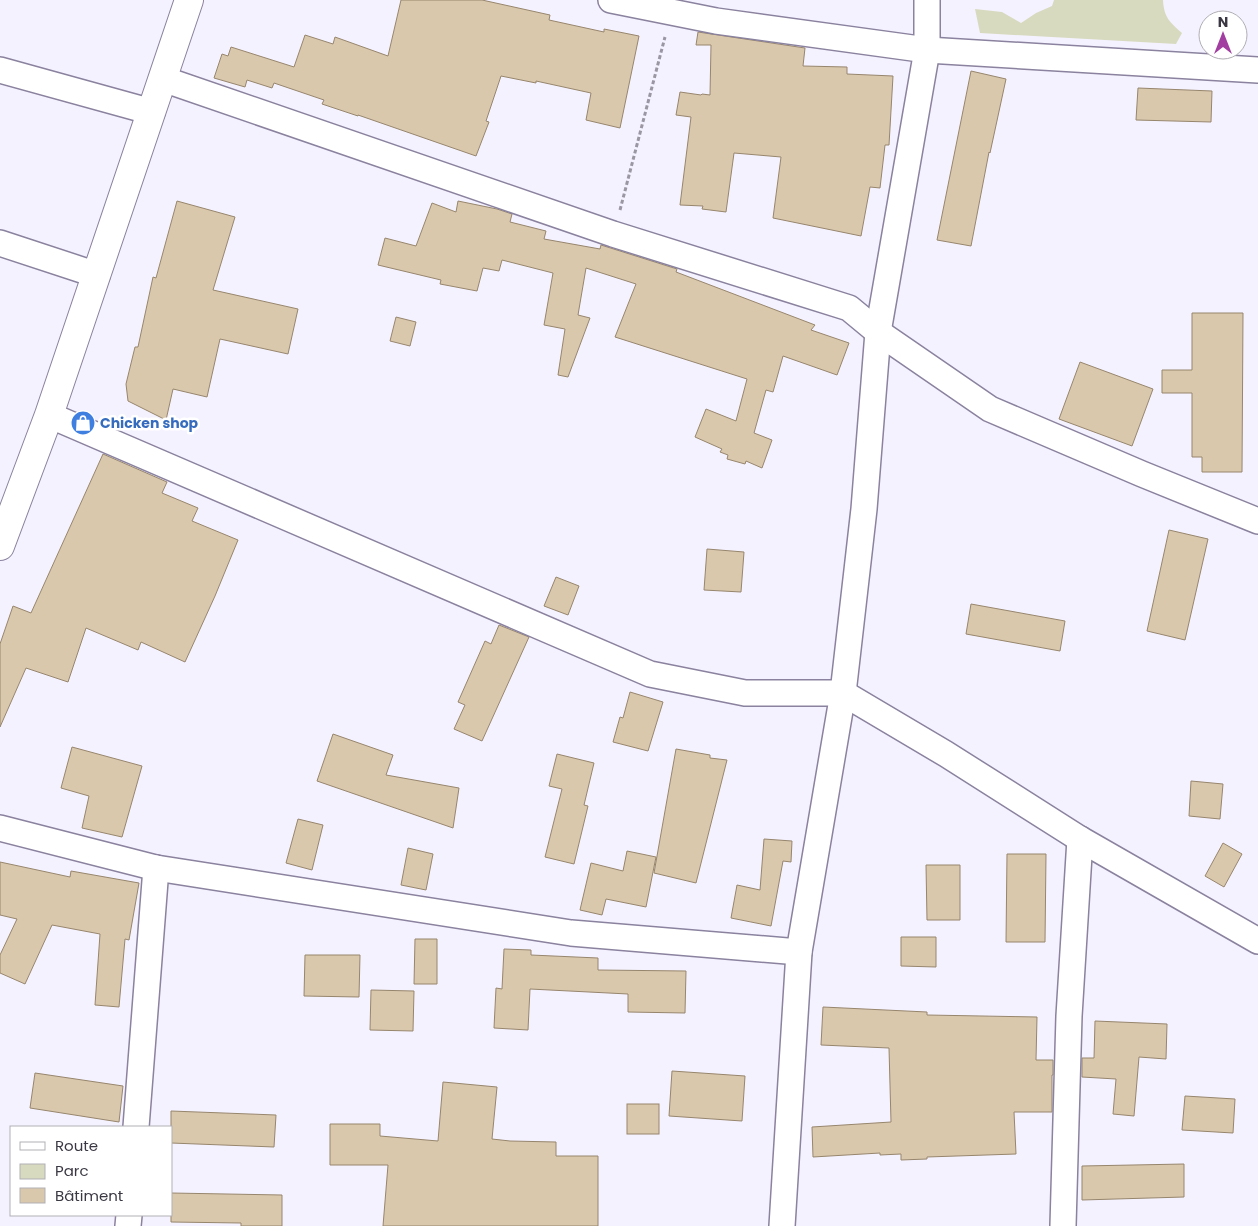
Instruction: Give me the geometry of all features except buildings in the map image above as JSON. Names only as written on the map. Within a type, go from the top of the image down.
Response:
[{"type":"street","points":[[2,535],[49,416],[189,0]]},
{"type":"street","points":[[611,0],[716,21],[927,50],[1258,70]]},
{"type":"street","points":[[782,1226],[799,952],[843,694],[864,509],[878,332],[927,50],[927,0]]},
{"type":"street","points":[[0,70],[152,112]]},
{"type":"street","points":[[163,79],[613,234],[849,308],[878,332],[990,409],[1258,521]]},
{"type":"street","points":[[0,243],[97,275]]},
{"type":"street","points":[[49,416],[650,674],[745,694],[843,694],[946,754],[1080,839],[1258,941]]},
{"type":"street","points":[[0,828],[156,868],[571,933],[799,952]]},
{"type":"street","points":[[1063,1226],[1069,1016],[1080,839]]},
{"type":"street","points":[[136,1126],[156,868]]},
{"type":"path","points":[[613,234],[672,12]]},
{"type":"green space","points":[[1054,0],[1163,0],[1168,19],[1182,33],[1176,44],[980,33],[975,9],[1002,12],[1021,23],[1036,13],[1052,6]]},
{"type":"place","name":"Chicken shop","points":[[83,423]]}]
